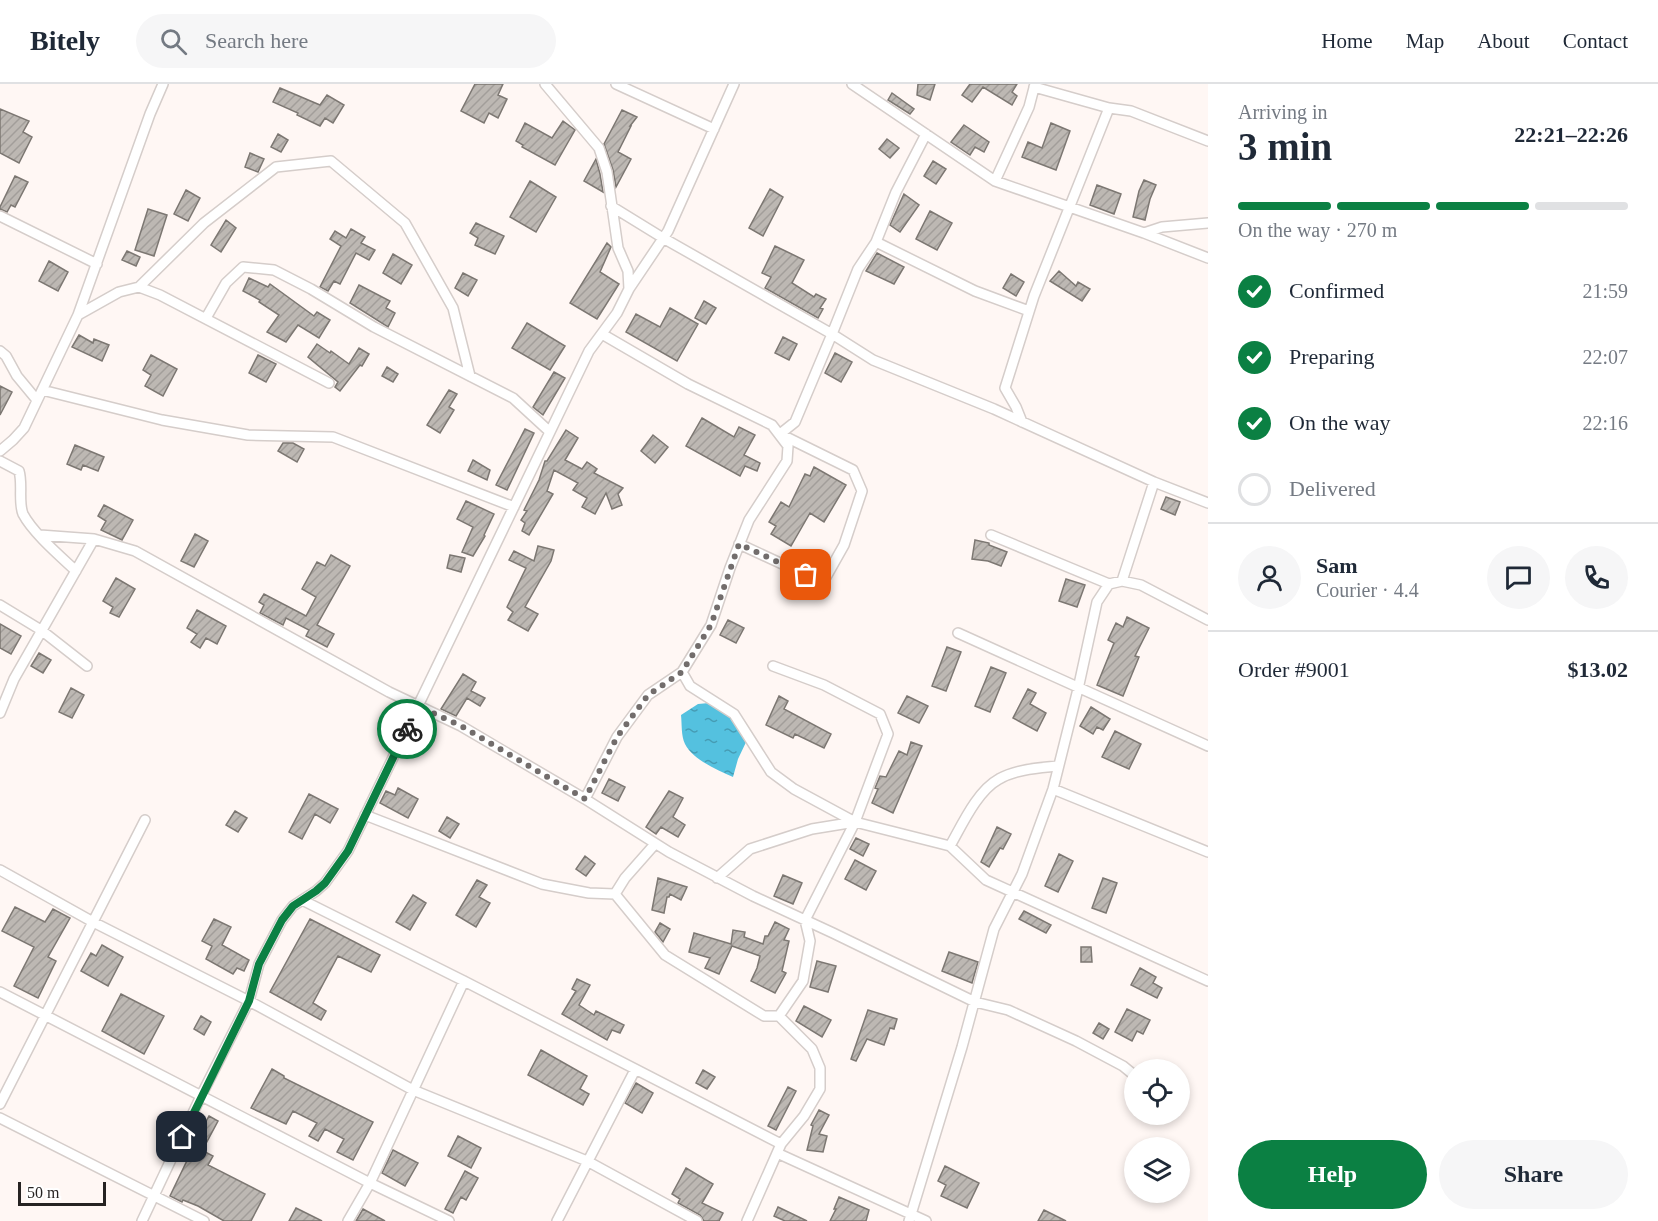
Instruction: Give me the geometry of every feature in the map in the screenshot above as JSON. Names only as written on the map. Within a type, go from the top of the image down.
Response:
[{"type":"street","points":[[0,451],[24,428],[78,315],[150,114],[163,84]]},
{"type":"street","points":[[545,84],[599,148],[607,172],[618,248],[628,271],[629,289]]},
{"type":"street","points":[[616,84],[714,129]]},
{"type":"street","points":[[142,1221],[249,1001],[259,964],[282,920],[293,906],[316,891],[348,851],[589,351],[617,313],[629,289],[663,238],[734,84]]},
{"type":"street","points":[[852,84],[995,181],[1208,258]]},
{"type":"street","points":[[995,181],[1029,107],[1035,86],[1109,108],[1131,111],[1208,141]]},
{"type":"street","points":[[1022,422],[1005,388],[1029,311],[1109,108]]},
{"type":"street","points":[[780,434],[795,422],[858,269],[876,242],[896,192],[927,134]]},
{"type":"street","points":[[78,315],[119,292],[139,287],[204,222],[276,167],[331,162],[405,223],[453,308],[470,376]]},
{"type":"street","points":[[611,206],[873,360],[1022,422],[1154,482],[1208,503]]},
{"type":"street","points":[[0,216],[97,264]]},
{"type":"street","points":[[1144,233],[1162,227],[1208,223]]},
{"type":"street","points":[[876,242],[975,291],[1029,311]]},
{"type":"street","points":[[206,318],[226,283],[243,267],[274,270],[311,289],[374,327],[513,398],[550,432]]},
{"type":"street","points":[[139,287],[206,318],[329,383]]},
{"type":"street","points":[[585,799],[617,737],[648,695],[682,672],[711,625],[749,520],[787,461],[788,446],[772,425],[688,384],[602,334]]},
{"type":"street","points":[[0,351],[6,356],[17,376],[39,395],[249,435],[333,437],[514,507]]},
{"type":"street","points":[[739,544],[806,575],[826,577],[844,545],[862,491],[853,470],[780,434]]},
{"type":"street","points":[[0,461],[19,471],[22,480],[23,513],[51,548],[76,571]]},
{"type":"street","points":[[1122,581],[1154,482]]},
{"type":"street","points":[[40,535],[94,539],[135,551],[389,693],[461,726],[585,799],[655,844],[717,878],[975,1002],[1008,1010],[1076,1041],[1124,1067]]},
{"type":"street","points":[[991,535],[1109,584],[1122,581],[1141,585],[1208,620]]},
{"type":"street","points":[[0,713],[14,679],[94,539]]},
{"type":"street","points":[[910,1218],[975,1002],[994,929],[1023,874],[1053,789],[1097,602],[1109,584]]},
{"type":"street","points":[[0,605],[41,630],[87,666]]},
{"type":"street","points":[[958,633],[1208,746]]},
{"type":"street","points":[[773,666],[824,685],[880,714],[888,734],[855,822],[805,920],[810,942],[803,981],[779,1016]]},
{"type":"street","points":[[682,672],[690,686],[734,714],[771,772],[794,789],[855,822],[950,846],[986,880],[1208,981]]},
{"type":"street","points":[[950,846],[978,798],[999,779],[1031,769],[1058,766]]},
{"type":"street","points":[[1053,789],[1208,852]]},
{"type":"street","points":[[365,815],[542,884],[590,893],[615,894],[665,956],[764,1016],[779,1016],[812,1049],[820,1068],[820,1089],[804,1116],[779,1149],[747,1221]]},
{"type":"street","points":[[0,1104],[145,820]]},
{"type":"street","points":[[717,878],[750,849],[812,828],[855,822]]},
{"type":"street","points":[[615,894],[625,878],[655,844]]},
{"type":"street","points":[[0,870],[93,922],[249,1001],[413,1090],[587,1161],[697,1221]]},
{"type":"street","points":[[302,900],[635,1070],[910,1218],[926,1221]]},
{"type":"street","points":[[348,1221],[370,1183],[464,981]]},
{"type":"street","points":[[0,992],[370,1183],[449,1221]]},
{"type":"street","points":[[557,1221],[635,1070]]},
{"type":"street","points":[[0,1118],[204,1221]]},
{"type":"water","points":[[709,703],[732,717],[748,738],[733,777],[700,760],[689,750],[684,741],[681,715],[698,704]]},
{"type":"building","points":[[475,84],[503,84],[498,95],[507,99],[498,118],[489,113],[484,123],[461,111]]},
{"type":"building","points":[[918,84],[935,84],[930,100],[917,95]]},
{"type":"building","points":[[970,84],[1017,84],[1012,92],[1017,96],[1012,105],[983,87],[972,102],[962,95]]},
{"type":"building","points":[[280,88],[320,105],[327,95],[344,105],[333,123],[325,118],[320,126],[273,102]]},
{"type":"building","points":[[892,93],[914,109],[910,114],[888,100]]},
{"type":"building","points":[[0,109],[29,121],[23,132],[32,137],[19,163],[0,153]]},
{"type":"building","points":[[622,110],[637,117],[630,126],[618,152],[631,159],[616,187],[604,144]]},
{"type":"building","points":[[563,121],[575,130],[555,165],[522,147],[523,145],[516,141],[525,123],[552,138]]},
{"type":"building","points":[[1051,123],[1070,131],[1056,170],[1022,157],[1028,142],[1042,148]]},
{"type":"building","points":[[964,125],[989,142],[984,152],[975,147],[970,155],[951,142]]},
{"type":"building","points":[[278,134],[288,140],[281,152],[271,147]]},
{"type":"building","points":[[887,139],[899,148],[890,158],[879,149]]},
{"type":"building","points":[[250,153],[264,159],[258,172],[245,167]]},
{"type":"building","points":[[596,159],[600,174],[603,192],[584,181]]},
{"type":"building","points":[[933,161],[946,169],[936,184],[924,176]]},
{"type":"building","points":[[15,176],[28,182],[15,207],[11,205],[7,212],[0,207]]},
{"type":"building","points":[[1144,180],[1156,185],[1145,220],[1133,217]]},
{"type":"building","points":[[530,181],[556,197],[536,232],[510,217]]},
{"type":"building","points":[[1097,185],[1121,194],[1114,214],[1090,205]]},
{"type":"building","points":[[770,189],[783,197],[763,236],[749,228]]},
{"type":"building","points":[[186,190],[200,198],[188,221],[174,214]]},
{"type":"building","points":[[904,194],[919,205],[900,232],[890,225]]},
{"type":"building","points":[[148,209],[167,215],[154,256],[135,250]]},
{"type":"building","points":[[930,211],[952,223],[937,250],[916,239]]},
{"type":"building","points":[[226,220],[236,228],[221,252],[211,245]]},
{"type":"building","points":[[476,223],[504,236],[495,254],[475,245],[478,238],[470,233]]},
{"type":"building","points":[[351,229],[365,237],[361,243],[375,250],[369,260],[356,253],[340,284],[334,281],[328,291],[320,287],[341,246],[330,239],[335,231],[346,238]]},
{"type":"building","points":[[607,243],[611,247],[600,272],[619,284],[597,319],[570,303]]},
{"type":"building","points":[[775,246],[804,260],[792,283],[814,297],[816,294],[826,299],[820,308],[823,309],[818,318],[765,288],[771,277],[762,273]]},
{"type":"building","points":[[127,251],[140,257],[136,266],[122,260]]},
{"type":"building","points":[[877,253],[904,267],[894,284],[866,271]]},
{"type":"building","points":[[393,254],[412,265],[401,284],[383,273]]},
{"type":"building","points":[[49,261],[68,272],[58,291],[39,281]]},
{"type":"building","points":[[1059,271],[1076,286],[1078,282],[1090,289],[1082,301],[1050,281]]},
{"type":"building","points":[[463,273],[477,280],[468,296],[455,288]]},
{"type":"building","points":[[1011,274],[1024,282],[1016,296],[1003,288]]},
{"type":"building","points":[[249,278],[268,287],[270,284],[314,316],[317,312],[330,320],[319,338],[298,325],[286,342],[267,332],[279,315],[259,302],[260,300],[243,291]]},
{"type":"building","points":[[359,285],[390,301],[386,308],[395,313],[388,327],[350,303]]},
{"type":"building","points":[[704,301],[716,308],[706,324],[695,318]]},
{"type":"building","points":[[670,308],[698,324],[677,361],[626,332],[636,314],[660,327]]},
{"type":"building","points":[[527,323],[565,346],[550,370],[512,348]]},
{"type":"building","points":[[79,335],[93,343],[94,339],[109,345],[102,361],[72,347]]},
{"type":"building","points":[[783,337],[797,344],[789,360],[775,353]]},
{"type":"building","points":[[317,344],[349,364],[359,348],[369,354],[362,366],[360,365],[340,391],[335,387],[338,382],[308,357]]},
{"type":"building","points":[[835,353],[852,362],[841,382],[825,373]]},
{"type":"building","points":[[151,355],[177,369],[163,396],[145,386],[151,375],[143,370]]},
{"type":"building","points":[[258,355],[276,364],[266,382],[249,373]]},
{"type":"building","points":[[387,367],[398,374],[393,382],[382,376]]},
{"type":"building","points":[[554,372],[565,378],[543,415],[533,407]]},
{"type":"building","points":[[0,386],[12,392],[0,415]]},
{"type":"building","points":[[449,390],[457,394],[449,407],[454,410],[440,433],[427,425]]},
{"type":"building","points":[[702,418],[734,437],[739,427],[755,435],[744,455],[760,463],[757,471],[745,466],[740,476],[686,446]]},
{"type":"building","points":[[525,429],[534,433],[507,490],[496,485]]},
{"type":"building","points":[[566,430],[578,438],[565,460],[582,469],[587,462],[597,469],[594,473],[623,488],[618,494],[622,505],[612,509],[606,493],[595,514],[582,507],[587,498],[573,490],[578,483],[554,470],[547,491],[553,494],[529,535],[522,531],[525,523],[521,520],[527,511],[524,510],[539,480],[545,461]]},
{"type":"building","points":[[653,435],[668,447],[655,463],[641,451]]},
{"type":"building","points":[[283,443],[293,443],[304,449],[297,462],[278,451]]},
{"type":"building","points":[[75,445],[104,457],[98,471],[83,465],[81,470],[67,464]]},
{"type":"building","points":[[473,460],[490,470],[487,480],[468,471]]},
{"type":"building","points":[[814,467],[846,485],[824,522],[810,513],[791,546],[771,534],[776,526],[769,522],[781,502],[789,507],[805,474],[810,476]]},
{"type":"building","points":[[1166,497],[1180,502],[1175,515],[1161,509]]},
{"type":"building","points":[[466,501],[494,514],[473,556],[462,552],[473,527],[457,519]]},
{"type":"building","points":[[104,505],[133,520],[122,540],[101,530],[106,521],[98,516]]},
{"type":"building","points":[[195,534],[208,541],[194,567],[181,561]]},
{"type":"building","points":[[975,540],[989,543],[1007,552],[1001,566],[988,561],[972,559]]},
{"type":"building","points":[[538,546],[554,550],[551,561],[525,607],[538,614],[528,631],[508,620],[513,612],[507,607],[526,568],[509,560],[514,551],[534,561]]},
{"type":"building","points":[[331,555],[350,566],[317,625],[334,634],[327,647],[306,636],[309,630],[286,618],[283,625],[260,613],[264,605],[259,602],[264,594],[306,616],[316,597],[302,589],[317,562],[325,566]]},
{"type":"building","points":[[450,555],[465,558],[461,572],[447,568]]},
{"type":"building","points":[[116,578],[135,589],[119,617],[110,613],[113,607],[103,601]]},
{"type":"building","points":[[1066,579],[1085,585],[1077,607],[1059,601]]},
{"type":"building","points":[[197,610],[226,626],[217,644],[206,638],[200,648],[191,642],[197,634],[187,628]]},
{"type":"building","points":[[1127,617],[1149,628],[1135,656],[1139,657],[1123,696],[1097,685],[1114,643],[1108,640],[1116,623],[1123,627]]},
{"type":"building","points":[[728,620],[744,628],[736,643],[720,635]]},
{"type":"building","points":[[0,624],[21,636],[11,654],[0,648]]},
{"type":"building","points":[[947,647],[961,652],[946,691],[932,686]]},
{"type":"building","points":[[39,653],[51,660],[43,673],[31,666]]},
{"type":"building","points":[[991,667],[1006,673],[990,712],[975,706]]},
{"type":"building","points":[[463,674],[476,682],[471,691],[485,698],[480,706],[467,698],[456,716],[441,709]]},
{"type":"building","points":[[71,688],[84,695],[72,718],[59,712]]},
{"type":"building","points":[[1028,689],[1036,693],[1030,704],[1046,713],[1037,731],[1013,718]]},
{"type":"building","points":[[779,696],[788,701],[784,709],[831,734],[824,748],[795,734],[793,738],[766,725]]},
{"type":"building","points":[[907,696],[928,706],[919,723],[898,713]]},
{"type":"building","points":[[1091,707],[1110,719],[1103,730],[1097,727],[1093,734],[1080,726]]},
{"type":"building","points":[[1115,731],[1141,744],[1129,769],[1102,757]]},
{"type":"building","points":[[911,742],[922,746],[893,813],[872,803],[878,789],[875,788],[880,776],[886,777],[899,751],[907,755]]},
{"type":"building","points":[[609,779],[625,787],[618,801],[602,793]]},
{"type":"building","points":[[398,788],[418,799],[408,818],[380,803],[386,791],[395,795]]},
{"type":"building","points":[[669,791],[683,798],[673,817],[685,825],[678,837],[661,827],[656,834],[646,827]]},
{"type":"building","points":[[309,794],[338,809],[330,823],[315,814],[302,839],[289,832]]},
{"type":"building","points":[[235,811],[247,818],[238,832],[226,825]]},
{"type":"building","points":[[447,817],[459,824],[450,838],[439,831]]},
{"type":"building","points":[[997,827],[1011,834],[989,867],[981,862]]},
{"type":"building","points":[[856,838],[869,844],[863,856],[850,849]]},
{"type":"building","points":[[1059,854],[1073,861],[1058,892],[1045,886]]},
{"type":"building","points":[[585,856],[595,864],[586,876],[576,869]]},
{"type":"building","points":[[855,860],[876,871],[866,890],[845,879]]},
{"type":"building","points":[[783,875],[802,883],[793,904],[774,896]]},
{"type":"building","points":[[658,878],[687,887],[681,900],[670,894],[667,897],[664,913],[652,910]]},
{"type":"building","points":[[1103,878],[1117,883],[1106,913],[1092,908]]},
{"type":"building","points":[[477,880],[487,885],[479,897],[490,903],[476,927],[456,915]]},
{"type":"building","points":[[413,895],[426,903],[410,930],[396,922]]},
{"type":"building","points":[[15,907],[45,922],[53,909],[70,918],[48,957],[56,961],[38,998],[14,986],[34,947],[2,931]]},
{"type":"building","points":[[1024,911],[1051,925],[1046,933],[1019,919]]},
{"type":"building","points":[[214,919],[231,927],[222,945],[249,960],[244,971],[237,968],[233,974],[206,959],[212,946],[202,941]]},
{"type":"building","points":[[310,919],[380,955],[371,972],[338,956],[313,1003],[326,1011],[321,1020],[270,992]]},
{"type":"building","points":[[775,922],[789,929],[784,940],[789,941],[782,971],[786,973],[775,993],[751,981],[760,956],[732,946],[719,974],[705,968],[710,958],[689,952],[694,933],[731,944],[733,930],[745,932],[744,937],[763,944],[765,936],[768,936]]},
{"type":"building","points":[[660,923],[670,929],[663,942],[655,932]]},
{"type":"building","points":[[102,945],[123,957],[108,986],[81,971],[91,953],[96,956]]},
{"type":"building","points":[[1081,947],[1091,947],[1092,962],[1081,962]]},
{"type":"building","points":[[949,952],[978,962],[972,983],[942,971]]},
{"type":"building","points":[[817,961],[836,966],[828,992],[810,987]]},
{"type":"building","points":[[1140,968],[1156,977],[1153,983],[1162,988],[1157,998],[1131,985]]},
{"type":"building","points":[[577,979],[590,985],[579,1005],[594,1015],[596,1011],[624,1025],[620,1033],[612,1030],[607,1040],[562,1014],[576,991],[572,989]]},
{"type":"building","points":[[121,994],[164,1016],[144,1054],[102,1031]]},
{"type":"building","points":[[804,1006],[831,1020],[822,1037],[796,1021]]},
{"type":"building","points":[[1127,1009],[1150,1020],[1143,1034],[1137,1031],[1132,1041],[1115,1032]]},
{"type":"building","points":[[868,1010],[897,1019],[894,1029],[890,1028],[884,1045],[867,1039],[856,1061],[851,1059]]},
{"type":"building","points":[[201,1016],[211,1022],[204,1035],[194,1029]]},
{"type":"building","points":[[1099,1023],[1109,1029],[1103,1039],[1093,1033]]},
{"type":"building","points":[[541,1050],[587,1076],[580,1089],[589,1094],[583,1105],[528,1075]]},
{"type":"building","points":[[272,1069],[284,1078],[373,1122],[353,1160],[337,1152],[344,1139],[325,1129],[318,1141],[309,1136],[317,1123],[293,1111],[286,1124],[251,1108]]},
{"type":"building","points":[[703,1070],[715,1077],[707,1089],[696,1083]]},
{"type":"building","points":[[636,1083],[653,1093],[642,1113],[625,1103]]},
{"type":"building","points":[[788,1087],[796,1091],[776,1130],[768,1126]]},
{"type":"building","points":[[819,1110],[829,1115],[819,1134],[827,1136],[823,1152],[807,1150],[813,1126],[811,1125]]},
{"type":"building","points":[[209,1116],[218,1121],[203,1149],[193,1145]]},
{"type":"building","points":[[458,1136],[481,1148],[471,1168],[448,1156]]},
{"type":"building","points":[[194,1146],[213,1156],[208,1165],[265,1194],[251,1221],[224,1221],[198,1206],[170,1196]]},
{"type":"building","points":[[393,1150],[418,1163],[405,1186],[382,1173]]},
{"type":"building","points":[[945,1166],[979,1183],[967,1208],[941,1196],[946,1185],[938,1181]]},
{"type":"building","points":[[686,1168],[713,1184],[702,1203],[723,1213],[719,1221],[704,1221],[700,1215],[678,1203],[680,1199],[672,1194]]},
{"type":"building","points":[[465,1171],[478,1178],[466,1200],[461,1197],[453,1213],[445,1209]]},
{"type":"building","points":[[839,1197],[869,1210],[866,1221],[830,1221]]},
{"type":"building","points":[[778,1207],[807,1221],[785,1221],[774,1216]]},
{"type":"building","points":[[296,1208],[322,1221],[289,1221]]},
{"type":"building","points":[[363,1209],[385,1221],[356,1221]]},
{"type":"building","points":[[1044,1210],[1066,1221],[1038,1221]]},
{"type":"way so far","points":[[407,729],[418,706],[461,726],[585,799],[617,737],[648,695],[682,672],[711,625],[739,544],[806,575]]},
{"type":"route","points":[[182,1137],[249,1001],[259,964],[282,920],[293,906],[325,883],[348,851],[407,729]]}]
